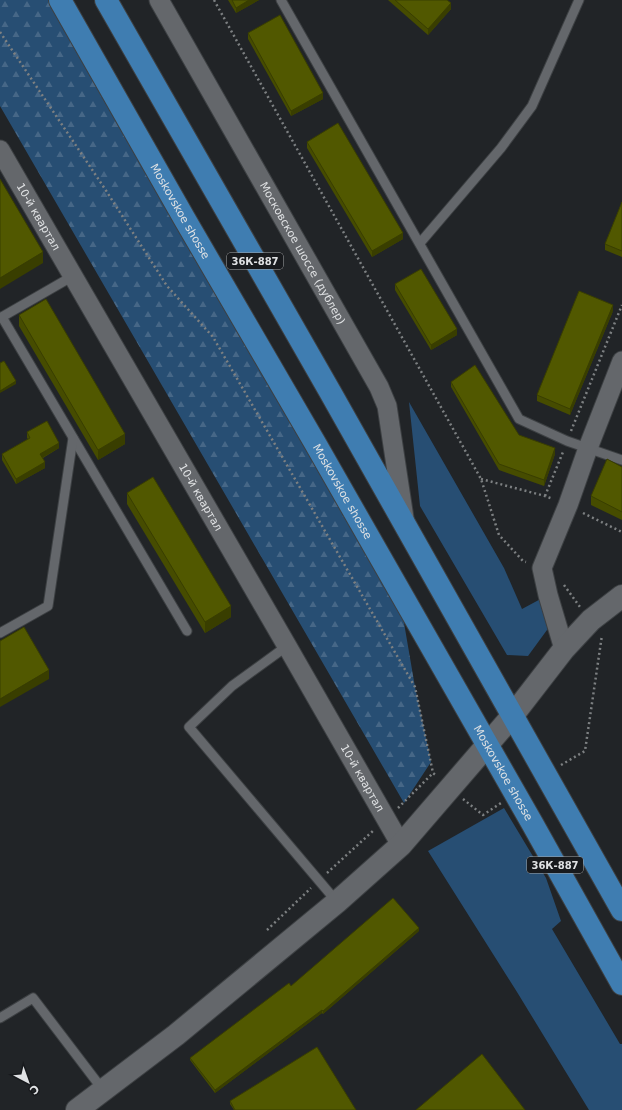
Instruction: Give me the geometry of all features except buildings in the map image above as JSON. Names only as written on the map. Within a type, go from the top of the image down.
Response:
[{"type":"main road","name":"Moskovskoe shosse","points":[[60,0],[184,218],[315,443],[622,984]]},
{"type":"main road","name":"36К-887","points":[[106,0],[404,522],[622,910]]},
{"type":"street","name":"Московское шоссе (дублер)","points":[[159,0],[379,387],[387,406],[404,522]]},
{"type":"street","name":"10-й квартал","points":[[0,150],[401,845]]},
{"type":"street","points":[[564,649],[548,595],[542,568],[568,505],[588,448],[622,361]]},
{"type":"street","points":[[77,1110],[176,1035],[337,902],[401,845],[488,746],[564,649],[591,620],[622,596]]},
{"type":"lane","points":[[281,0],[519,418],[567,441],[622,460]]},
{"type":"lane","points":[[420,243],[501,148],[532,106],[579,0]]},
{"type":"lane","points":[[72,276],[1,317],[187,631]]},
{"type":"lane","points":[[0,633],[48,606],[73,438]]},
{"type":"lane","points":[[287,646],[232,686],[189,727],[337,902]]},
{"type":"lane","points":[[0,1018],[33,998],[103,1090]]},
{"type":"path","points":[[214,0],[481,479],[545,496],[622,305]]},
{"type":"path","points":[[267,930],[371,832],[387,820],[433,772]]},
{"type":"green space","points":[[0,0],[60,0],[398,588],[415,687],[431,762],[404,803],[0,106]]},
{"type":"green space","points":[[409,402],[504,568],[522,609],[548,595],[555,619],[528,656],[507,655],[420,506]]},
{"type":"green space","points":[[504,808],[546,878],[561,921],[552,929],[620,1044],[622,1044],[622,1110],[589,1110],[428,851]]}]
